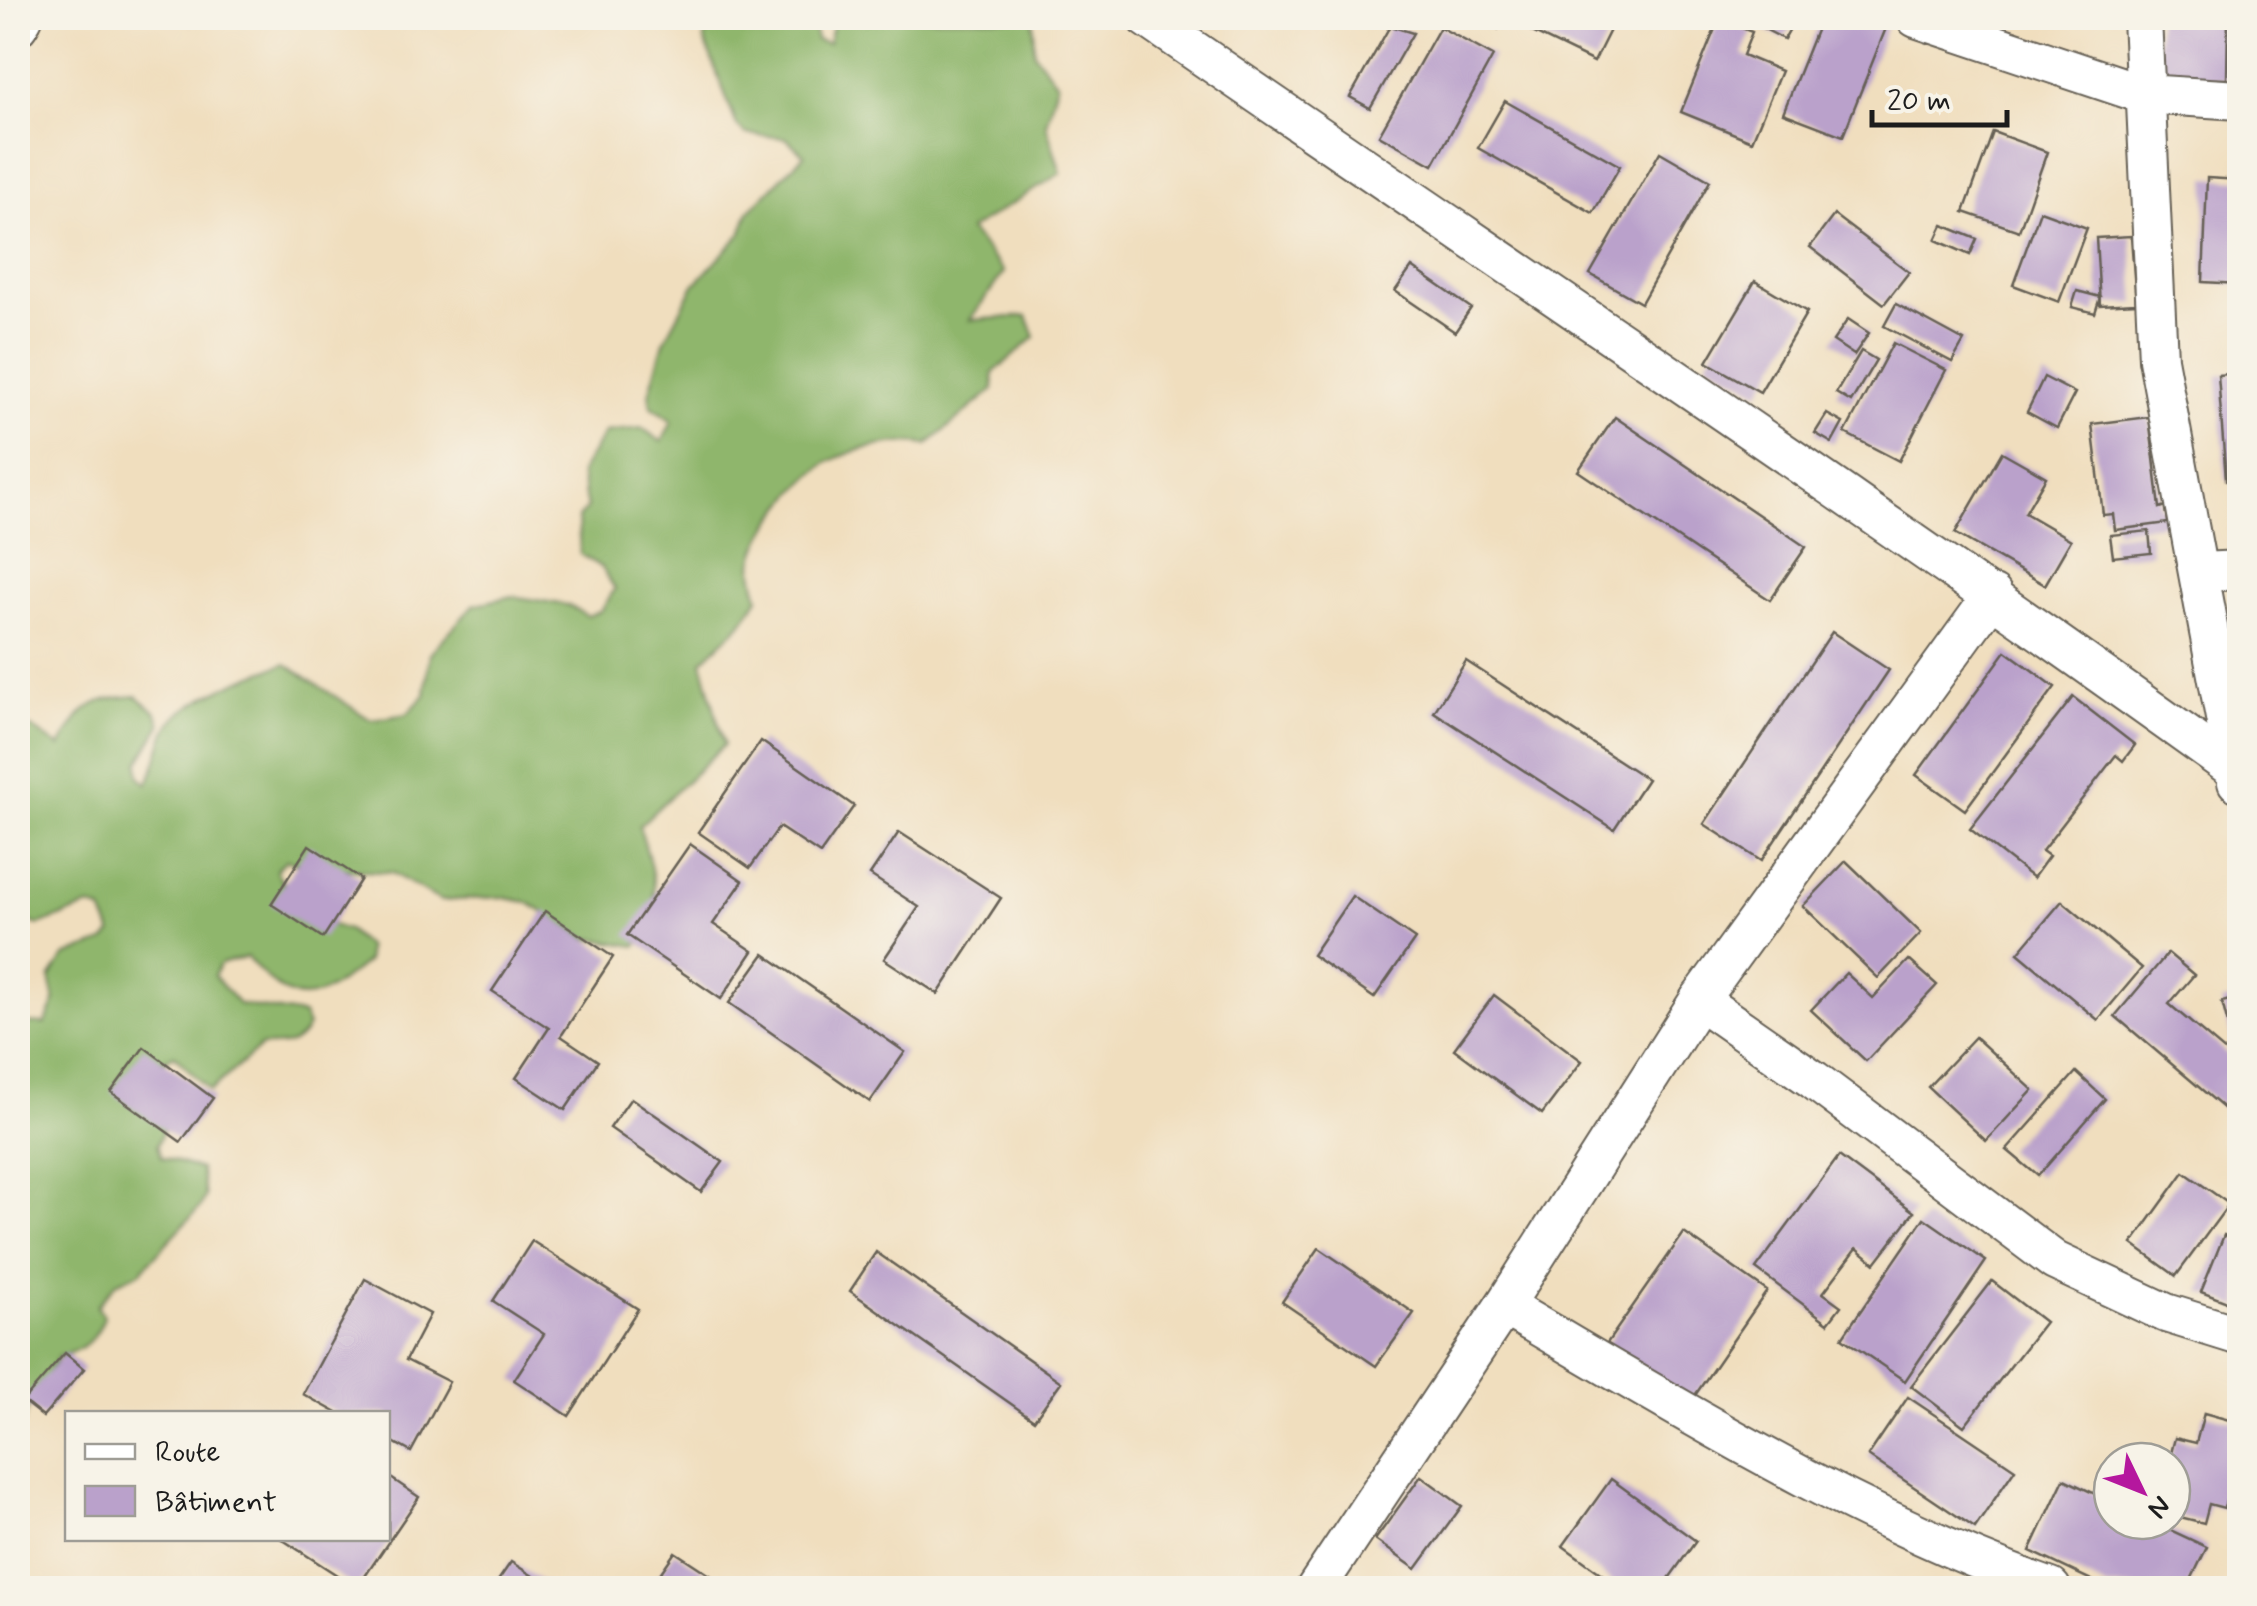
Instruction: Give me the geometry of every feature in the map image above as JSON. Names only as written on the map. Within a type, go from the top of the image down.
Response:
[{"type":"street","points":[[18,26],[23,18]]},
{"type":"street","points":[[1147,18],[1512,271],[1993,595],[2237,782]]},
{"type":"street","points":[[1916,18],[2143,94],[2240,100]]},
{"type":"street","points":[[2142,18],[2158,359],[2237,782]]},
{"type":"street","points":[[2200,572],[2240,570]]},
{"type":"street","points":[[1326,1585],[1699,1000],[1993,595]]},
{"type":"street","points":[[1699,1000],[1814,1080],[2055,1261],[2166,1313],[2240,1336]]},
{"type":"street","points":[[1504,1306],[1755,1451],[1958,1555],[2050,1588]]},
{"type":"green space","points":[[714,18],[813,18],[816,40],[828,43],[834,18],[1033,18],[1034,53],[1057,83],[1046,124],[1061,173],[969,230],[1004,272],[970,320],[1027,316],[1035,337],[993,373],[994,389],[927,445],[877,446],[829,462],[793,494],[770,524],[753,568],[759,598],[740,625],[702,661],[724,745],[639,826],[654,888],[651,917],[636,946],[585,938],[527,902],[499,897],[441,901],[392,873],[311,867],[286,860],[276,870],[301,915],[348,930],[367,947],[367,961],[332,987],[305,997],[279,988],[247,957],[220,964],[214,976],[239,1004],[303,1015],[308,1026],[295,1042],[261,1046],[210,1091],[174,1055],[162,1062],[167,1120],[157,1145],[161,1157],[200,1169],[205,1196],[201,1206],[140,1272],[116,1283],[97,1306],[104,1317],[96,1332],[81,1348],[58,1357],[27,1411],[18,1440],[18,1023],[45,1024],[55,1002],[50,978],[65,956],[104,942],[112,933],[102,911],[90,906],[39,925],[18,918],[18,731],[32,728],[60,747],[89,707],[108,699],[137,696],[157,713],[161,725],[139,762],[139,775],[147,784],[169,726],[178,716],[206,697],[257,674],[286,664],[371,720],[407,714],[425,695],[430,653],[474,605],[512,596],[567,605],[588,616],[601,611],[615,589],[602,568],[580,554],[578,518],[587,508],[580,473],[605,432],[642,428],[662,442],[672,421],[651,406],[649,394],[664,342],[694,285],[741,234],[749,211],[804,155],[786,138],[746,134],[737,126],[704,38]]},
{"type":"building","points":[[1473,18],[1503,18],[1498,29]]},
{"type":"building","points":[[1539,18],[1616,18],[1594,62],[1532,32]]},
{"type":"building","points":[[1743,18],[1796,18],[1784,39]]},
{"type":"building","points":[[1821,18],[1890,18],[1843,136],[1783,113]]},
{"type":"building","points":[[2158,18],[2228,18],[2227,79],[2157,79]]},
{"type":"building","points":[[1719,19],[1752,32],[1743,55],[1781,71],[1752,141],[1681,112]]},
{"type":"building","points":[[1390,26],[1413,33],[1370,108],[1350,97]]},
{"type":"building","points":[[1440,27],[1493,56],[1433,165],[1379,135]]},
{"type":"building","points":[[1505,101],[1620,166],[1593,213],[1478,148]]},
{"type":"building","points":[[1993,132],[2047,152],[2019,231],[1964,212]]},
{"type":"building","points":[[1660,152],[1710,181],[1641,303],[1590,274]]},
{"type":"building","points":[[2207,178],[2240,180],[2240,284],[2203,282]]},
{"type":"building","points":[[2040,211],[2087,228],[2059,302],[2013,285]]},
{"type":"building","points":[[1834,215],[1909,272],[1884,304],[1810,247]]},
{"type":"building","points":[[1943,225],[1977,239],[1970,255],[1936,240]]},
{"type":"building","points":[[2131,236],[2136,303],[2100,305],[2096,238]]},
{"type":"building","points":[[1412,267],[1471,308],[1455,332],[1395,291]]},
{"type":"building","points":[[1755,281],[1807,312],[1760,392],[1707,362]]},
{"type":"building","points":[[2077,291],[2100,297],[2095,313],[2072,307]]},
{"type":"building","points":[[1896,304],[1964,341],[1952,362],[1884,326]]},
{"type":"building","points":[[1848,319],[1869,333],[1854,355],[1833,341]]},
{"type":"building","points":[[1893,343],[1946,370],[1899,461],[1845,433]]},
{"type":"building","points":[[1861,351],[1876,360],[1851,402],[1836,393]]},
{"type":"building","points":[[2240,373],[2240,479],[2226,480],[2218,375]]},
{"type":"building","points":[[2044,377],[2075,393],[2057,428],[2027,412]]},
{"type":"building","points":[[1827,414],[1843,423],[1832,443],[1815,433]]},
{"type":"building","points":[[1615,417],[1806,547],[1770,600],[1578,471]]},
{"type":"building","points":[[2149,417],[2160,508],[2166,506],[2168,523],[2115,530],[2113,514],[2103,515],[2092,424]]},
{"type":"building","points":[[2002,452],[2046,477],[2025,513],[2071,540],[2045,585],[1955,533]]},
{"type":"building","points":[[2149,531],[2151,553],[2113,557],[2110,535]]},
{"type":"building","points":[[1832,632],[1889,670],[1761,861],[1704,824]]},
{"type":"building","points":[[2006,651],[2055,687],[1965,810],[1916,775]]},
{"type":"building","points":[[1466,661],[1647,779],[1614,829],[1434,712]]},
{"type":"building","points":[[2073,697],[2135,745],[2123,761],[2116,755],[2042,851],[2049,856],[2033,878],[1970,829]]},
{"type":"building","points":[[761,741],[854,806],[820,854],[779,827],[750,868],[698,832]]},
{"type":"building","points":[[899,832],[1001,898],[938,994],[884,959],[919,907],[870,875]]},
{"type":"building","points":[[690,844],[743,881],[713,924],[753,951],[721,999],[627,935]]},
{"type":"building","points":[[309,845],[361,879],[323,938],[271,904]]},
{"type":"building","points":[[1846,861],[1921,933],[1878,978],[1803,906]]},
{"type":"building","points":[[1352,896],[1415,939],[1374,998],[1312,955]]},
{"type":"building","points":[[2062,901],[2142,968],[2098,1020],[2018,953]]},
{"type":"building","points":[[545,911],[613,957],[561,1036],[598,1061],[565,1110],[516,1078],[549,1028],[492,991]]},
{"type":"building","points":[[2168,953],[2194,975],[2169,1004],[2240,1064],[2240,1112],[2232,1105],[2227,1111],[2115,1016]]},
{"type":"building","points":[[764,954],[905,1052],[870,1102],[729,1003]]},
{"type":"building","points":[[1909,960],[1937,985],[1866,1061],[1811,1010],[1846,973],[1873,998]]},
{"type":"building","points":[[1494,995],[1582,1061],[1542,1114],[1454,1049]]},
{"type":"building","points":[[2240,997],[2240,1062],[2238,1062],[2222,1002]]},
{"type":"building","points":[[1975,1037],[2033,1090],[1986,1141],[1928,1087]]},
{"type":"building","points":[[144,1047],[213,1098],[181,1142],[111,1092]]},
{"type":"building","points":[[2076,1072],[2105,1099],[2038,1176],[2007,1150]]},
{"type":"building","points":[[631,1098],[723,1162],[701,1192],[610,1128]]},
{"type":"building","points":[[1839,1156],[1914,1212],[1875,1263],[1857,1248],[1823,1293],[1841,1306],[1828,1323],[1756,1269]]},
{"type":"building","points":[[2184,1172],[2229,1204],[2176,1276],[2132,1244]]},
{"type":"building","points":[[1924,1218],[1986,1261],[1905,1381],[1842,1338]]},
{"type":"building","points":[[1684,1233],[1767,1291],[1689,1404],[1605,1346]]},
{"type":"building","points":[[2224,1235],[2240,1241],[2240,1307],[2201,1292]]},
{"type":"building","points":[[532,1241],[638,1309],[569,1416],[514,1380],[544,1334],[493,1301]]},
{"type":"building","points":[[1319,1248],[1414,1313],[1376,1366],[1282,1302]]},
{"type":"building","points":[[876,1252],[1061,1382],[1034,1420],[850,1291]]},
{"type":"building","points":[[365,1279],[430,1314],[406,1360],[449,1382],[411,1452],[390,1440],[390,1411],[334,1411],[303,1394]]},
{"type":"building","points":[[1992,1281],[2045,1322],[1964,1426],[1911,1386]]},
{"type":"building","points":[[65,1353],[84,1369],[43,1417],[23,1401]]},
{"type":"building","points":[[1908,1397],[2015,1469],[1975,1528],[1868,1456]]},
{"type":"building","points":[[2204,1413],[2240,1423],[2240,1450],[2224,1508],[2209,1504],[2204,1523],[2192,1520],[2192,1442],[2196,1443]]},
{"type":"building","points":[[1421,1476],[1462,1506],[1416,1569],[1375,1540]]},
{"type":"building","points":[[390,1477],[419,1497],[390,1540]]},
{"type":"building","points":[[1611,1479],[1696,1541],[1662,1588],[1621,1588],[1563,1546]]},
{"type":"building","points":[[2064,1479],[2092,1492],[2092,1541],[2192,1540],[2207,1547],[2187,1588],[2108,1588],[2030,1551]]},
{"type":"building","points":[[285,1541],[389,1541],[357,1588]]},
{"type":"building","points":[[675,1552],[730,1588],[650,1588]]},
{"type":"building","points":[[511,1562],[552,1588],[493,1588]]}]
